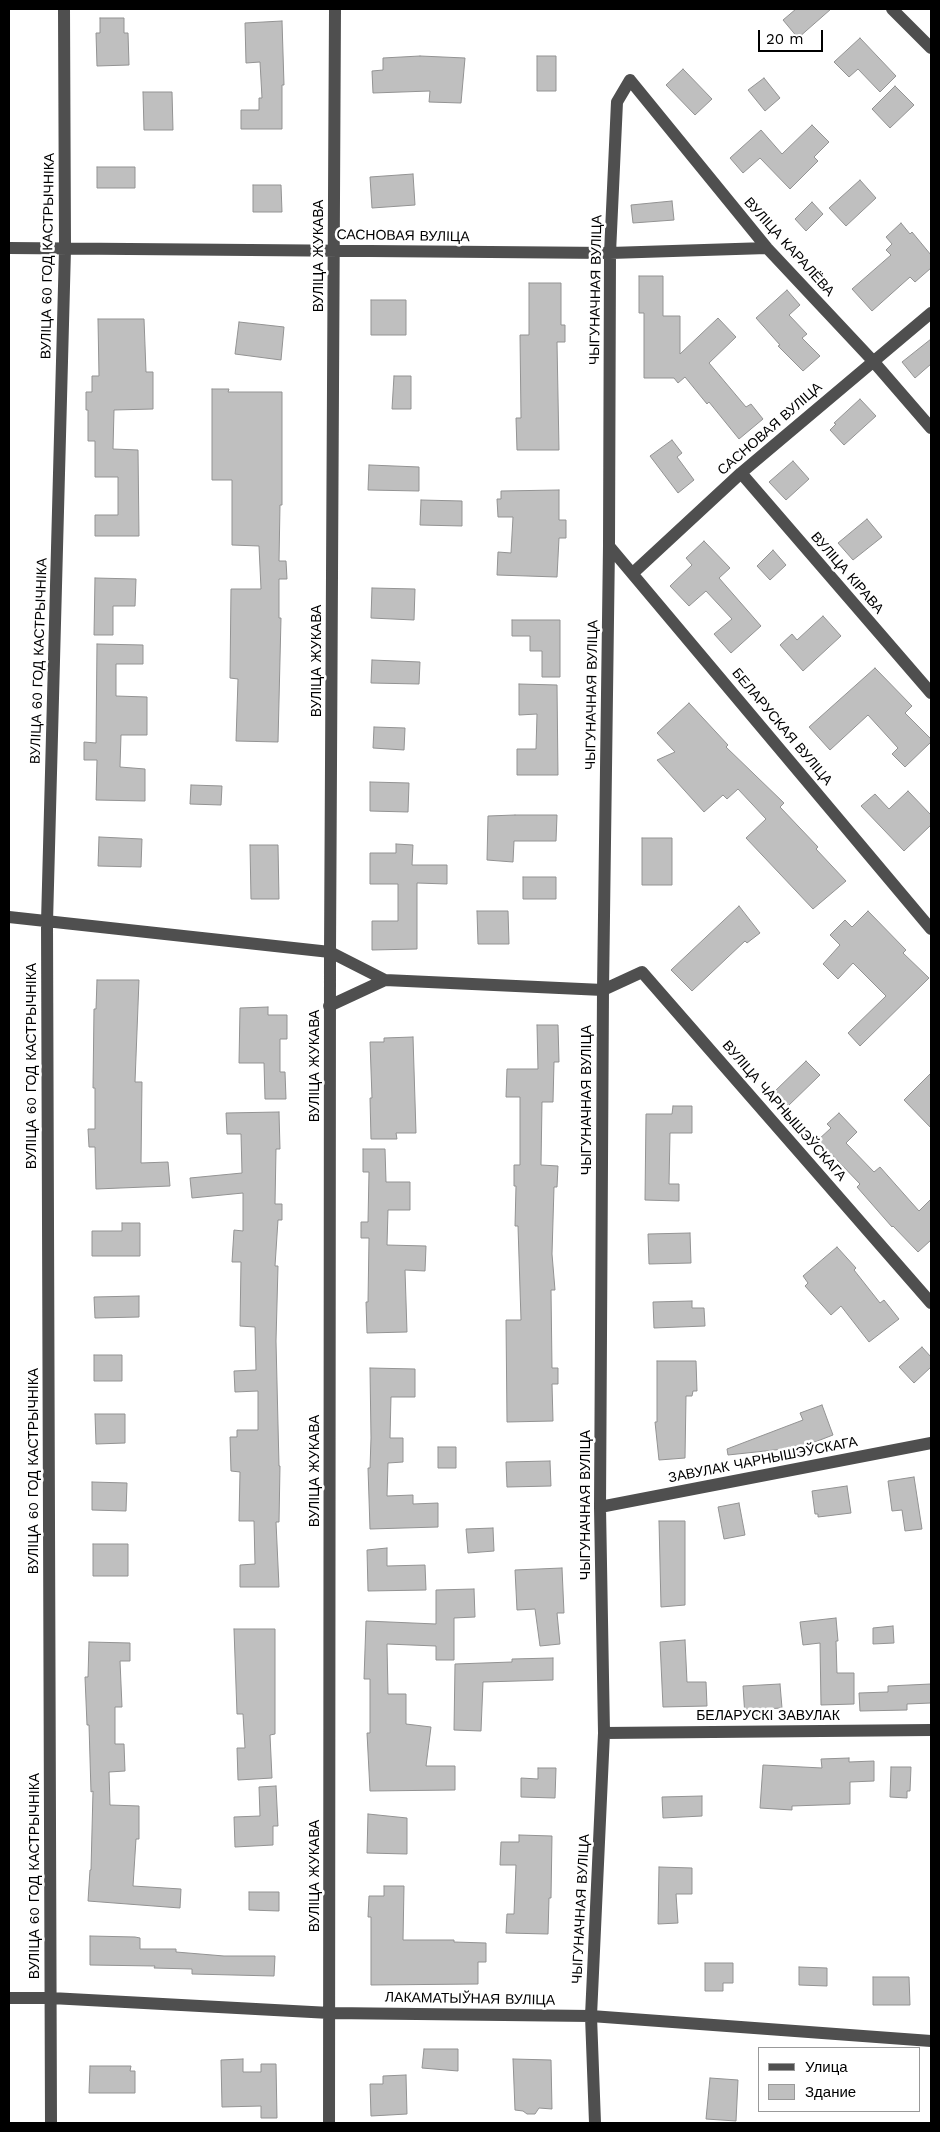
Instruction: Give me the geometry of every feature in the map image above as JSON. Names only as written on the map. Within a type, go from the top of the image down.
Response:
[{"type":"street","name":"ВУЛІЦА 60 ГОД КАСТРЫЧНІКА","points":[[52,2123],[47,922],[65,249],[64,9]]},
{"type":"street","name":"ВУЛІЦА ЖУКАВА","points":[[329,2123],[330,952],[335,9]]},
{"type":"street","points":[[892,9],[931,48]]},
{"type":"street","name":"ВУЛІЦА КАРАЛЁВА","points":[[630,80],[767,248],[873,361],[931,428]]},
{"type":"street","name":"ЧЫГУНАЧНАЯ ВУЛІЦА","points":[[595,2123],[591,2016],[604,1732],[600,1507],[610,253],[617,102],[630,80]]},
{"type":"street","name":"САСНОВАЯ ВУЛІЦА","points":[[9,248],[610,253],[767,248]]},
{"type":"street","name":"САСНОВАЯ ВУЛІЦА","points":[[633,573],[741,474],[931,313]]},
{"type":"street","name":"ВУЛІЦА КІРАВА","points":[[741,474],[931,693]]},
{"type":"street","name":"БЕЛАРУСКАЯ ВУЛІЦА","points":[[609,546],[931,929]]},
{"type":"street","points":[[9,917],[330,952],[385,980],[603,990]]},
{"type":"street","name":"ВУЛІЦА ЧАРНЫШЭЎСКАГА","points":[[603,990],[642,972],[931,1303]]},
{"type":"street","points":[[330,1006],[385,980]]},
{"type":"street","name":"ЗАВУЛАК ЧАРНЫШЭЎСКАГА","points":[[600,1507],[931,1443]]},
{"type":"street","name":"БЕЛАРУСКІ ЗАВУЛАК","points":[[604,1732],[931,1730]]},
{"type":"street","name":"ЛАКАМАТЫЎНАЯ ВУЛІЦА","points":[[9,1998],[51,1998],[330,2013],[591,2016],[931,2041]]},
{"type":"building","points":[[796,9],[831,9],[798,38],[783,20]]},
{"type":"building","points":[[100,18],[124,18],[124,33],[128,33],[129,65],[97,66],[96,33],[100,33]]},
{"type":"building","points":[[282,21],[284,85],[282,85],[282,129],[241,129],[241,110],[259,110],[259,98],[262,98],[260,62],[246,63],[245,23]]},
{"type":"building","points":[[860,38],[896,76],[880,92],[858,69],[849,77],[834,62]]},
{"type":"building","points":[[420,56],[465,58],[461,103],[429,102],[430,91],[373,93],[372,71],[383,70],[383,58]]},
{"type":"building","points":[[537,56],[556,56],[556,91],[537,91]]},
{"type":"building","points":[[683,69],[712,99],[695,115],[666,85]]},
{"type":"building","points":[[764,78],[780,98],[765,111],[748,90]]},
{"type":"building","points":[[895,86],[914,105],[890,128],[872,109]]},
{"type":"building","points":[[143,92],[172,92],[173,130],[144,130]]},
{"type":"building","points":[[812,125],[829,142],[814,157],[818,161],[790,189],[760,158],[743,173],[730,158],[761,130],[782,154]]},
{"type":"building","points":[[97,167],[135,167],[135,188],[97,188]]},
{"type":"building","points":[[413,174],[415,205],[372,208],[370,177]]},
{"type":"building","points":[[860,180],[876,198],[846,226],[829,208]]},
{"type":"building","points":[[253,185],[281,185],[282,212],[253,212]]},
{"type":"building","points":[[672,201],[674,220],[633,223],[631,205]]},
{"type":"building","points":[[812,202],[823,214],[806,231],[795,219]]},
{"type":"building","points":[[901,223],[910,234],[912,232],[931,255],[931,268],[915,282],[910,277],[872,311],[852,289],[891,255],[886,250],[892,244],[886,237]]},
{"type":"building","points":[[639,276],[663,276],[663,316],[680,316],[680,354],[718,318],[736,337],[709,363],[746,407],[751,404],[763,419],[739,439],[709,402],[707,404],[685,377],[678,383],[674,378],[644,378],[644,313],[639,313]]},
{"type":"building","points":[[529,283],[561,283],[561,325],[565,325],[565,342],[557,342],[559,450],[517,450],[516,418],[521,418],[520,335],[529,335]]},
{"type":"building","points":[[787,290],[800,305],[789,315],[807,334],[802,338],[820,356],[803,371],[778,346],[780,345],[756,318]]},
{"type":"building","points":[[371,300],[406,300],[406,335],[371,335]]},
{"type":"building","points":[[98,319],[144,319],[146,372],[153,372],[153,409],[114,410],[113,449],[138,450],[139,536],[95,536],[95,515],[118,515],[118,477],[95,477],[95,441],[88,441],[86,392],[92,392],[92,376],[99,376]]},
{"type":"building","points":[[239,322],[284,327],[281,360],[235,354]]},
{"type":"building","points":[[931,339],[931,364],[915,378],[902,362]]},
{"type":"building","points":[[394,376],[411,376],[411,409],[392,409]]},
{"type":"building","points":[[212,389],[229,389],[228,392],[282,392],[282,505],[280,505],[279,561],[286,561],[287,579],[279,579],[279,618],[281,618],[278,742],[236,741],[238,679],[230,678],[231,589],[261,589],[259,546],[232,545],[232,480],[212,480]]},
{"type":"building","points":[[860,399],[876,416],[844,445],[830,430],[836,424],[834,423]]},
{"type":"building","points":[[672,440],[682,453],[677,457],[694,480],[678,493],[650,456]]},
{"type":"building","points":[[793,461],[809,479],[786,500],[769,482]]},
{"type":"building","points":[[369,465],[419,467],[419,491],[368,490]]},
{"type":"building","points":[[559,490],[559,520],[566,520],[566,538],[559,538],[557,577],[497,575],[498,552],[511,553],[513,517],[498,517],[497,499],[501,499],[501,491]]},
{"type":"building","points":[[421,500],[462,501],[462,526],[420,525]]},
{"type":"building","points":[[867,519],[882,537],[853,560],[838,543]]},
{"type":"building","points":[[704,541],[730,568],[719,578],[761,626],[731,653],[714,634],[732,619],[706,591],[689,606],[670,586],[692,565],[686,558]]},
{"type":"building","points":[[773,550],[786,565],[770,580],[757,566]]},
{"type":"building","points":[[95,578],[136,579],[135,606],[113,606],[113,635],[94,635]]},
{"type":"building","points":[[372,588],[415,589],[414,620],[371,618]]},
{"type":"building","points":[[823,616],[841,636],[803,671],[780,645],[792,634],[797,640]]},
{"type":"building","points":[[512,620],[560,620],[560,677],[542,677],[542,651],[530,651],[530,636],[512,636]]},
{"type":"building","points":[[97,644],[143,645],[143,664],[116,664],[116,696],[147,697],[147,735],[121,735],[120,767],[145,769],[145,801],[96,800],[97,760],[84,760],[84,742],[96,743]]},
{"type":"building","points":[[372,660],[420,662],[419,684],[371,683]]},
{"type":"building","points":[[875,668],[912,706],[905,713],[931,739],[931,742],[905,767],[892,754],[898,748],[868,715],[830,750],[809,727]]},
{"type":"building","points":[[519,684],[557,685],[558,775],[517,775],[517,749],[536,749],[537,714],[519,715]]},
{"type":"building","points":[[689,703],[728,745],[726,747],[784,803],[780,807],[818,847],[816,849],[846,881],[813,909],[746,838],[766,819],[738,789],[727,799],[723,795],[704,812],[657,760],[675,752],[657,733]]},
{"type":"building","points":[[374,727],[405,728],[404,750],[373,748]]},
{"type":"building","points":[[370,782],[409,783],[408,812],[370,811]]},
{"type":"building","points":[[191,785],[222,786],[221,805],[190,804]]},
{"type":"building","points":[[908,791],[931,815],[931,825],[904,851],[861,806],[875,794],[889,809]]},
{"type":"building","points":[[557,815],[556,841],[514,841],[513,862],[487,860],[488,816]]},
{"type":"building","points":[[99,837],[142,839],[141,867],[98,866]]},
{"type":"building","points":[[642,838],[672,838],[672,885],[642,885]]},
{"type":"building","points":[[396,844],[413,845],[412,865],[447,865],[447,884],[417,883],[417,949],[372,950],[372,921],[398,921],[398,884],[370,884],[370,853],[396,853]]},
{"type":"building","points":[[250,845],[278,845],[279,899],[251,899]]},
{"type":"building","points":[[523,877],[556,877],[556,899],[523,899]]},
{"type":"building","points":[[739,906],[760,933],[747,943],[745,941],[692,991],[671,970]]},
{"type":"building","points":[[477,911],[508,911],[509,944],[478,944]]},
{"type":"building","points":[[868,911],[906,950],[903,953],[929,978],[860,1046],[848,1033],[886,996],[853,963],[838,979],[823,964],[840,945],[830,935],[845,920],[852,927]]},
{"type":"building","points":[[97,980],[139,980],[135,1082],[142,1082],[141,1163],[168,1162],[170,1186],[96,1189],[95,1147],[89,1147],[88,1129],[95,1129],[95,1088],[93,1088],[94,1009],[96,1009]]},
{"type":"building","points":[[268,1007],[268,1015],[287,1015],[287,1039],[280,1039],[280,1072],[285,1072],[286,1099],[265,1099],[264,1063],[239,1063],[240,1008]]},
{"type":"building","points":[[537,1025],[558,1025],[559,1062],[554,1062],[553,1102],[542,1102],[541,1165],[558,1166],[557,1187],[554,1187],[552,1254],[555,1290],[551,1290],[552,1368],[558,1368],[558,1384],[552,1384],[553,1421],[507,1422],[506,1320],[521,1320],[518,1226],[515,1226],[516,1186],[514,1186],[514,1165],[520,1165],[520,1097],[506,1097],[507,1069],[538,1069]]},
{"type":"building","points":[[413,1037],[416,1133],[396,1133],[397,1139],[371,1139],[370,1042],[384,1042],[384,1038]]},
{"type":"building","points":[[806,1061],[820,1075],[788,1106],[775,1091]]},
{"type":"building","points":[[931,1073],[931,1128],[904,1100]]},
{"type":"building","points":[[673,1106],[692,1106],[692,1133],[670,1133],[669,1184],[679,1184],[679,1201],[645,1200],[646,1114],[672,1114]]},
{"type":"building","points":[[279,1112],[280,1149],[276,1149],[275,1204],[282,1204],[282,1220],[278,1220],[275,1266],[278,1266],[276,1341],[280,1466],[279,1522],[276,1522],[279,1587],[240,1587],[240,1565],[255,1564],[254,1521],[239,1521],[240,1472],[231,1471],[230,1437],[237,1437],[237,1430],[258,1430],[258,1391],[235,1392],[234,1371],[256,1370],[255,1327],[240,1326],[241,1262],[232,1262],[234,1230],[243,1231],[243,1193],[192,1198],[190,1178],[242,1173],[241,1134],[227,1134],[226,1113]]},
{"type":"building","points":[[839,1113],[857,1132],[846,1143],[874,1172],[880,1167],[919,1211],[931,1199],[931,1240],[918,1252],[892,1227],[857,1187],[860,1184],[818,1140],[831,1128],[827,1124]]},
{"type":"building","points":[[363,1149],[385,1149],[386,1182],[410,1182],[410,1210],[388,1210],[387,1245],[426,1246],[425,1271],[405,1270],[407,1332],[367,1333],[366,1302],[368,1302],[369,1238],[361,1238],[361,1222],[368,1222],[369,1172],[363,1172]]},
{"type":"building","points":[[122,1223],[140,1223],[140,1256],[92,1256],[92,1231],[122,1231]]},
{"type":"building","points":[[690,1233],[691,1263],[649,1264],[648,1234]]},
{"type":"building","points":[[837,1247],[856,1268],[854,1270],[880,1303],[884,1300],[899,1319],[869,1342],[841,1306],[831,1315],[805,1286],[808,1283],[803,1276]]},
{"type":"building","points":[[139,1296],[139,1317],[95,1318],[94,1297]]},
{"type":"building","points":[[692,1301],[692,1308],[704,1308],[705,1326],[654,1328],[653,1302]]},
{"type":"building","points":[[922,1347],[931,1357],[931,1367],[914,1383],[899,1367]]},
{"type":"building","points":[[94,1355],[122,1355],[122,1381],[94,1381]]},
{"type":"building","points":[[657,1361],[696,1361],[697,1391],[693,1391],[692,1396],[686,1396],[685,1458],[659,1460],[655,1422],[657,1422]]},
{"type":"building","points":[[370,1368],[415,1369],[415,1397],[391,1397],[390,1438],[403,1438],[403,1462],[388,1463],[387,1496],[413,1495],[413,1504],[438,1503],[438,1527],[370,1529],[368,1468],[370,1468],[371,1438]]},
{"type":"building","points":[[822,1405],[833,1435],[802,1447],[728,1455],[727,1449],[803,1420],[800,1413]]},
{"type":"building","points":[[95,1414],[125,1414],[125,1443],[96,1444]]},
{"type":"building","points":[[438,1447],[456,1447],[456,1468],[438,1468]]},
{"type":"building","points":[[550,1461],[551,1486],[507,1487],[506,1462]]},
{"type":"building","points":[[914,1477],[922,1529],[905,1531],[902,1510],[892,1511],[888,1481]]},
{"type":"building","points":[[92,1482],[127,1483],[126,1511],[92,1510]]},
{"type":"building","points":[[847,1486],[851,1513],[818,1517],[818,1514],[815,1514],[812,1491]]},
{"type":"building","points":[[739,1503],[745,1535],[724,1539],[718,1507]]},
{"type":"building","points":[[659,1521],[685,1521],[685,1605],[661,1607]]},
{"type":"building","points":[[493,1528],[494,1551],[468,1553],[466,1529]]},
{"type":"building","points":[[93,1544],[128,1544],[128,1576],[93,1576]]},
{"type":"building","points":[[387,1548],[387,1566],[425,1565],[426,1590],[368,1591],[367,1550]]},
{"type":"building","points":[[562,1568],[564,1613],[557,1613],[560,1644],[540,1646],[535,1609],[517,1610],[515,1570]]},
{"type":"building","points":[[474,1589],[475,1617],[454,1618],[454,1660],[436,1660],[436,1646],[387,1644],[388,1694],[406,1694],[406,1724],[431,1727],[426,1766],[455,1766],[455,1790],[370,1791],[367,1733],[370,1733],[370,1679],[364,1679],[366,1621],[436,1624],[436,1590]]},
{"type":"building","points":[[836,1618],[838,1641],[836,1641],[837,1673],[854,1673],[854,1704],[821,1705],[820,1643],[803,1645],[800,1622]]},
{"type":"building","points":[[893,1626],[894,1643],[873,1644],[873,1628]]},
{"type":"building","points":[[234,1629],[275,1629],[275,1734],[270,1735],[272,1778],[238,1780],[237,1748],[245,1748],[243,1714],[237,1714]]},
{"type":"building","points":[[685,1640],[687,1682],[706,1682],[707,1706],[663,1707],[660,1642]]},
{"type":"building","points":[[89,1642],[130,1643],[130,1661],[120,1661],[122,1707],[115,1707],[115,1744],[124,1744],[125,1771],[109,1772],[110,1805],[139,1806],[139,1839],[136,1839],[133,1886],[181,1889],[180,1908],[88,1901],[91,1870],[93,1791],[91,1792],[85,1677],[88,1677]]},
{"type":"building","points":[[553,1658],[553,1680],[483,1682],[481,1731],[454,1730],[455,1664],[512,1662],[512,1659]]},
{"type":"building","points":[[780,1684],[782,1708],[763,1709],[763,1715],[745,1717],[743,1686]]},
{"type":"building","points":[[931,1684],[931,1703],[907,1704],[907,1710],[860,1711],[859,1693],[888,1692],[888,1686]]},
{"type":"building","points":[[849,1758],[849,1762],[874,1761],[874,1781],[850,1782],[850,1804],[792,1806],[792,1810],[760,1808],[763,1765],[822,1768],[821,1759]]},
{"type":"building","points":[[891,1767],[911,1767],[910,1791],[907,1791],[907,1798],[890,1797]]},
{"type":"building","points":[[538,1768],[556,1768],[555,1798],[521,1797],[521,1778],[538,1779]]},
{"type":"building","points":[[276,1786],[278,1826],[273,1826],[273,1845],[235,1847],[234,1817],[260,1816],[259,1787]]},
{"type":"building","points":[[702,1796],[702,1816],[663,1818],[662,1797]]},
{"type":"building","points":[[368,1814],[407,1818],[407,1854],[367,1853]]},
{"type":"building","points":[[519,1835],[552,1836],[551,1898],[549,1898],[548,1934],[506,1933],[507,1914],[514,1914],[516,1865],[500,1865],[501,1842],[519,1842]]},
{"type":"building","points":[[659,1867],[692,1868],[692,1894],[676,1894],[678,1923],[658,1924]]},
{"type":"building","points":[[384,1886],[404,1886],[403,1940],[454,1940],[454,1942],[486,1943],[486,1962],[478,1962],[478,1984],[371,1985],[371,1917],[368,1917],[369,1896],[384,1896]]},
{"type":"building","points":[[249,1892],[279,1892],[279,1911],[249,1910]]},
{"type":"building","points":[[90,1936],[140,1938],[140,1949],[176,1949],[176,1952],[224,1956],[275,1956],[274,1976],[192,1974],[192,1969],[154,1968],[155,1966],[90,1965]]},
{"type":"building","points":[[705,1963],[733,1963],[733,1983],[723,1983],[723,1991],[705,1991]]},
{"type":"building","points":[[799,1967],[827,1968],[827,1986],[799,1985]]},
{"type":"building","points":[[873,1977],[909,1977],[910,2005],[873,2005]]},
{"type":"building","points":[[424,2049],[458,2049],[458,2071],[422,2068]]},
{"type":"building","points":[[243,2059],[243,2072],[261,2072],[261,2064],[276,2064],[277,2118],[261,2118],[261,2106],[222,2107],[221,2060]]},
{"type":"building","points":[[513,2059],[551,2060],[552,2109],[539,2108],[535,2114],[527,2114],[523,2111],[515,2110]]},
{"type":"building","points":[[90,2066],[131,2066],[130,2071],[135,2071],[135,2093],[89,2093]]},
{"type":"building","points":[[406,2075],[407,2114],[371,2116],[370,2084],[383,2084],[383,2076]]},
{"type":"building","points":[[710,2078],[738,2080],[736,2121],[706,2119]]}]
